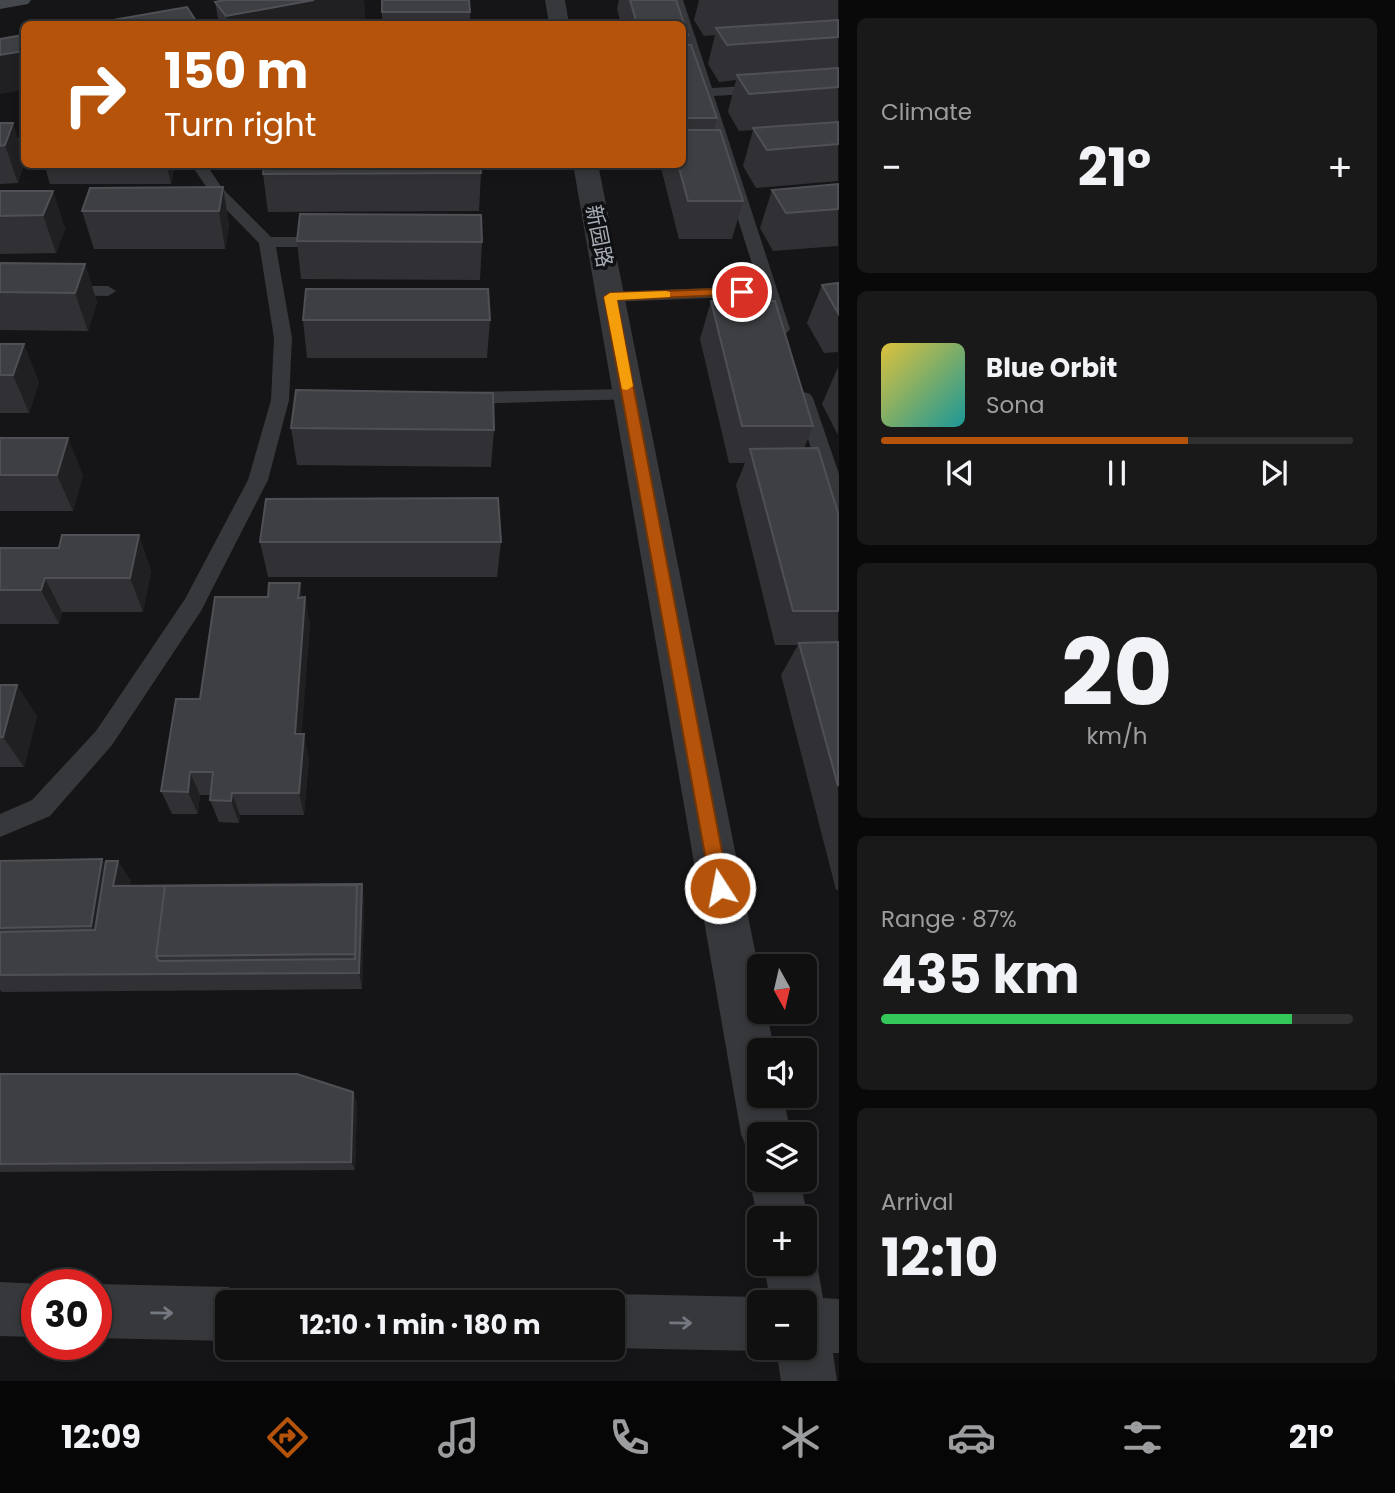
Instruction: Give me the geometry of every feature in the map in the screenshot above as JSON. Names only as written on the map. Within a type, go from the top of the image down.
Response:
[{"type":"main road","points":[[0,4],[21,0]]},
{"type":"street","points":[[555,0],[558,21]]},
{"type":"street","name":"新园路","points":[[586,168],[764,1122]]},
{"type":"street","points":[[0,1310],[21,1310]]},
{"type":"street","points":[[112,1311],[215,1314]]},
{"type":"street","points":[[625,1321],[747,1324]]},
{"type":"street","points":[[817,1325],[838,1326]]},
{"type":"street","points":[[805,1360],[808,1381]]},
{"type":"lane","points":[[682,4],[705,93],[785,341]]},
{"type":"lane","points":[[705,93],[785,88]]},
{"type":"lane","points":[[0,143],[21,142]]},
{"type":"lane","points":[[0,826],[41,808],[104,738],[193,606],[258,480],[287,400],[283,338],[267,242],[216,191],[201,168]]},
{"type":"lane","points":[[267,242],[337,242]]},
{"type":"lane","points":[[54,291],[108,291]]},
{"type":"lane","points":[[610,297],[769,291]]},
{"type":"lane","points":[[797,379],[838,505]]},
{"type":"lane","points":[[447,398],[628,395]]},
{"type":"building","points":[[314,0],[226,16],[215,2]]},
{"type":"building","points":[[382,0],[469,0],[470,12],[382,12]]},
{"type":"building","points":[[630,0],[676,0],[683,21],[636,21]]},
{"type":"building","points":[[187,7],[196,21],[107,21]]},
{"type":"building","points":[[838,20],[838,37],[727,45],[716,28]]},
{"type":"building","points":[[21,35],[21,52],[0,55],[0,39]]},
{"type":"building","points":[[686,45],[691,45],[717,118],[686,118]]},
{"type":"building","points":[[838,68],[838,87],[749,94],[737,75]]},
{"type":"building","points":[[838,122],[838,144],[767,150],[753,128]]},
{"type":"building","points":[[0,123],[13,123],[5,145],[0,146]]},
{"type":"building","points":[[686,130],[720,130],[743,201],[688,201],[679,168],[686,168]]},
{"type":"building","points":[[264,168],[480,168],[481,173],[263,174]]},
{"type":"building","points":[[838,184],[838,209],[786,213],[772,190]]},
{"type":"building","points":[[223,187],[219,211],[82,211],[90,188]]},
{"type":"building","points":[[0,191],[53,191],[43,215],[0,216]]},
{"type":"building","points":[[300,214],[481,215],[482,242],[297,241]]},
{"type":"building","points":[[0,263],[85,264],[75,293],[0,292]]},
{"type":"building","points":[[838,283],[838,313],[822,285]]},
{"type":"building","points":[[306,289],[488,289],[490,320],[303,320]]},
{"type":"building","points":[[711,301],[775,301],[813,426],[742,426]]},
{"type":"building","points":[[0,344],[24,344],[13,375],[0,375]]},
{"type":"building","points":[[296,390],[493,393],[494,430],[291,428]]},
{"type":"building","points":[[0,438],[68,438],[57,475],[0,475]]},
{"type":"building","points":[[818,448],[838,513],[838,611],[793,611],[750,449]]},
{"type":"building","points":[[498,498],[501,542],[260,542],[266,499]]},
{"type":"building","points":[[62,535],[139,535],[130,578],[45,578],[41,590],[0,590],[0,548],[59,548]]},
{"type":"building","points":[[269,583],[300,583],[298,598],[305,597],[295,734],[304,734],[299,793],[232,793],[231,801],[210,800],[213,772],[190,772],[188,792],[161,791],[176,699],[200,699],[215,597],[268,597]]},
{"type":"building","points":[[838,642],[838,786],[799,643]]},
{"type":"building","points":[[0,685],[17,685],[3,737],[0,737]]},
{"type":"building","points":[[102,859],[91,926],[0,928],[0,861]]},
{"type":"building","points":[[106,861],[118,861],[113,886],[362,884],[359,973],[0,975],[0,932],[95,930]],"holes":[[[357,885],[355,959],[159,961],[156,956],[165,886]]]},
{"type":"building","points":[[357,885],[355,954],[156,956],[165,886]]},
{"type":"building","points":[[0,1074],[297,1074],[353,1092],[351,1162],[0,1164]]},
{"type":"slow traffic","points":[[627,386],[610,297],[666,295]]},
{"type":"route","points":[[720,888],[610,297],[742,292]]}]
